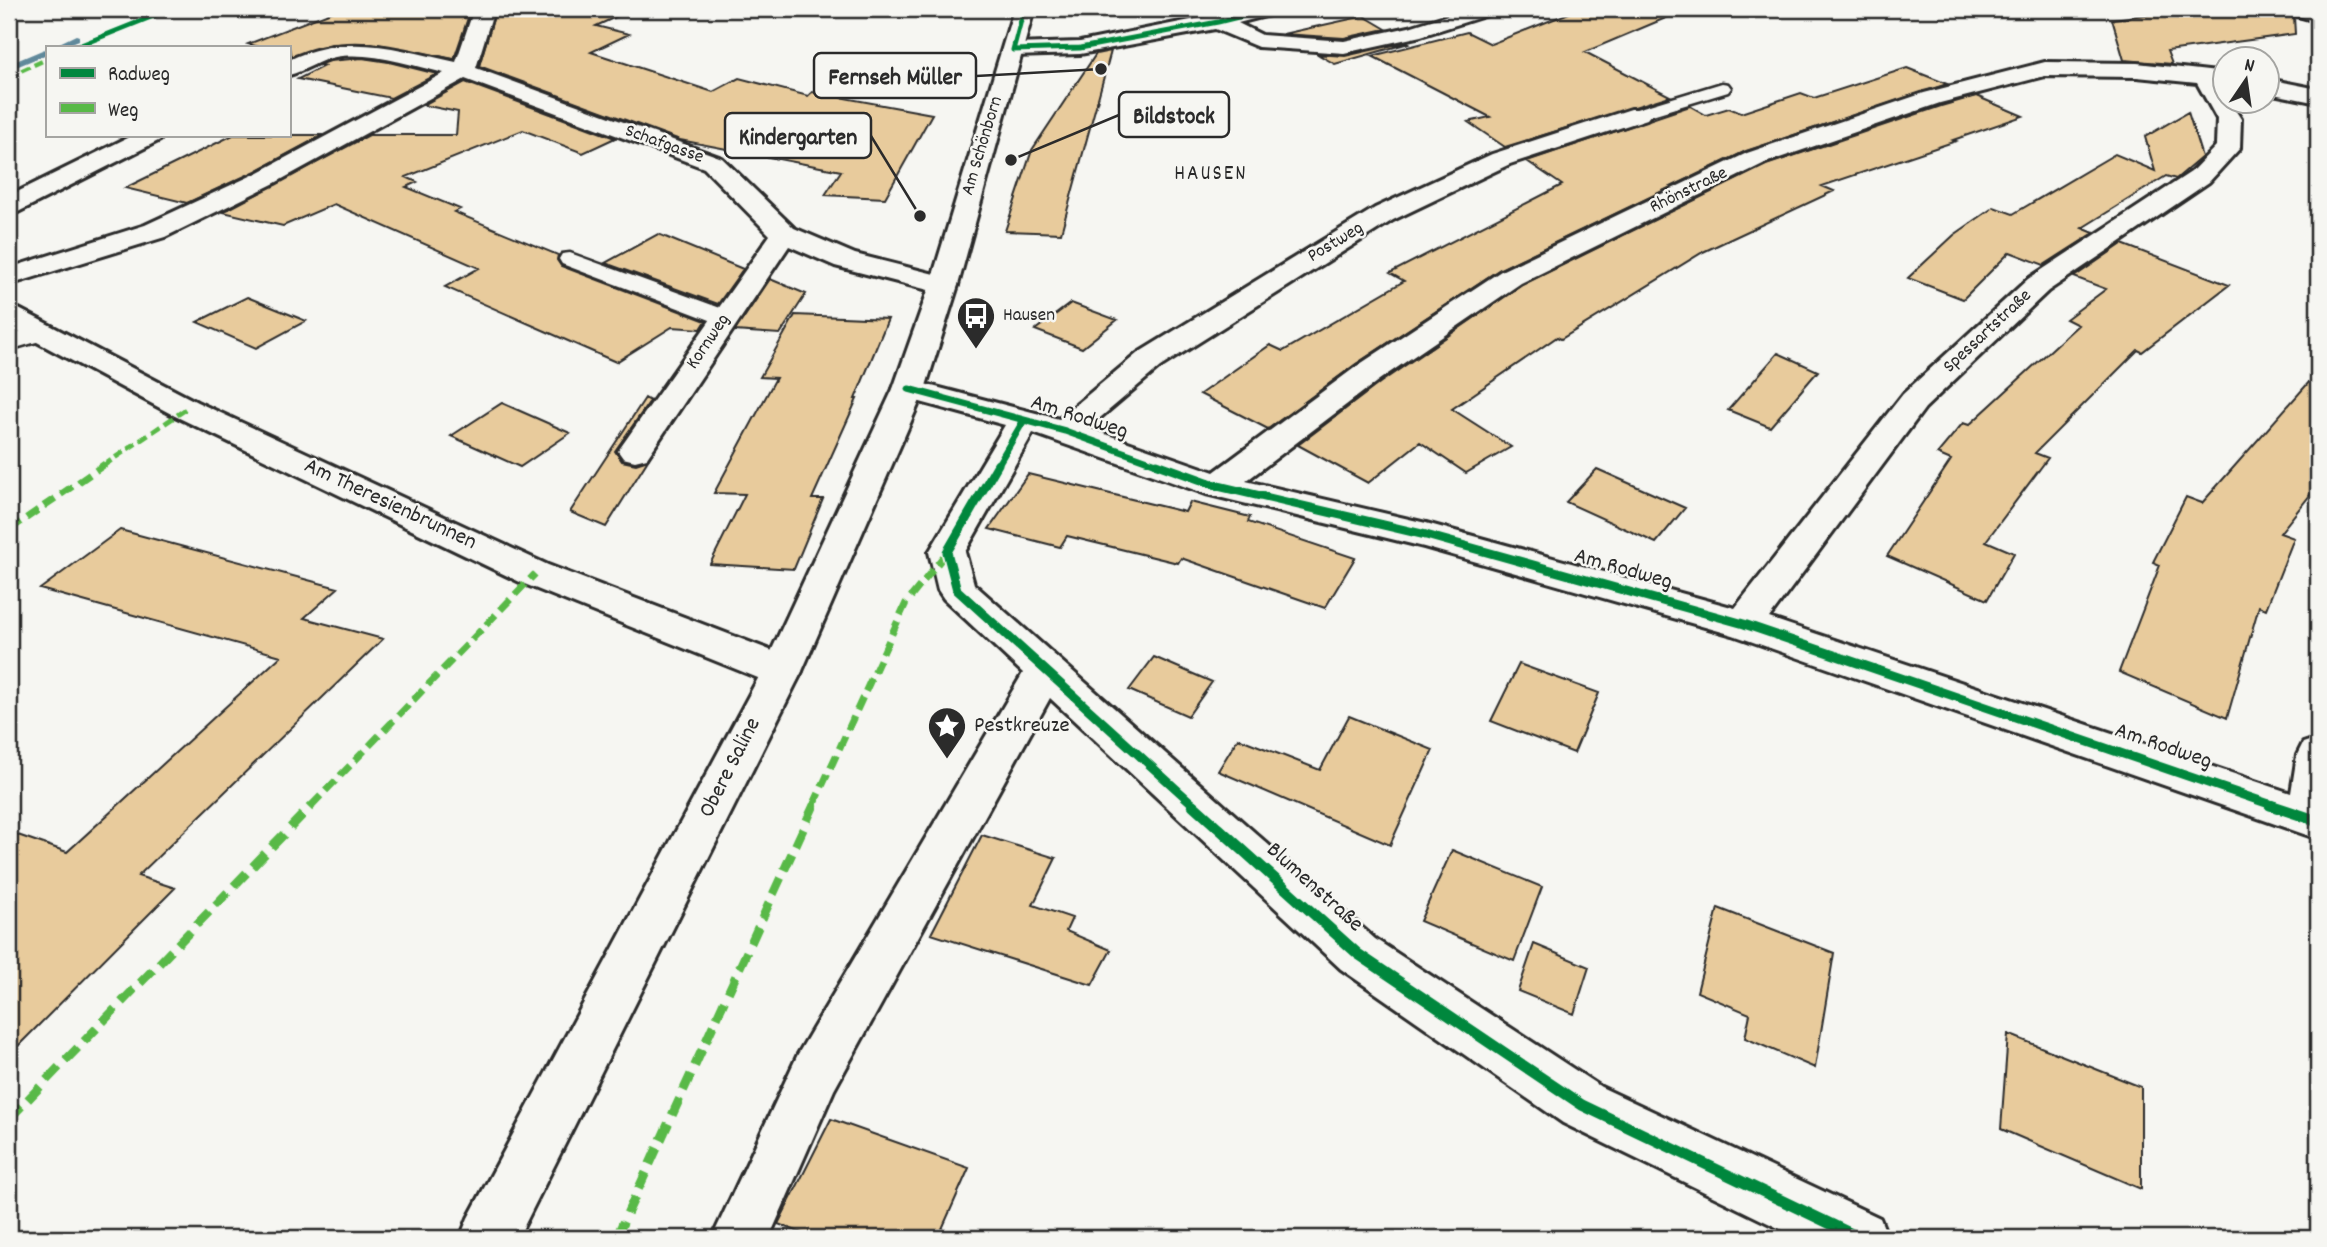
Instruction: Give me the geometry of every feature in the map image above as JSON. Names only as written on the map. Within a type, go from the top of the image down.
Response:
[{"type":"street","points":[[9,277],[155,231],[266,178],[464,71],[484,9]]},
{"type":"street","name":"Am Schönborn","points":[[944,285],[1024,9]]},
{"type":"street","points":[[1013,50],[1080,48],[1218,22],[1270,9]]},
{"type":"street","points":[[1218,22],[1258,41],[1344,47],[1414,32],[1487,9]]},
{"type":"street","points":[[2295,9],[2318,16]]},
{"type":"street","points":[[290,68],[309,58],[337,50],[359,49],[464,71]]},
{"type":"street","name":"Rhönstraße","points":[[1217,486],[1368,373],[1511,277],[1756,158],[1933,98],[2045,69],[2137,70],[2212,78]]},
{"type":"street","name":"Schafgasse","points":[[464,71],[713,163],[784,234],[845,260],[944,285]]},
{"type":"street","points":[[2282,89],[2318,96]]},
{"type":"street","name":"Postweg","points":[[1044,425],[1384,214],[1502,159],[1639,114]]},
{"type":"street","name":"Spessartstraße","points":[[1744,624],[1914,401],[2038,285],[2200,177],[2228,148],[2228,116]]},
{"type":"street","points":[[9,206],[149,136]]},
{"type":"street","name":"Kornweg","points":[[635,451],[784,234]]},
{"type":"street","name":"Obere Saline","points":[[488,1238],[782,671],[909,389],[944,285]]},
{"type":"street","name":"Am Theresienbrunnen","points":[[9,315],[186,409],[535,574],[782,671]]},
{"type":"street","name":"Am Rodweg","points":[[909,389],[1044,425],[1217,486],[1426,534],[1744,624],[2314,819]]},
{"type":"street","name":"Blumenstraße","points":[[1044,425],[947,552],[957,590],[1359,954],[1582,1105],[1860,1238]]},
{"type":"street","points":[[740,1238],[817,1072],[1045,670]]},
{"type":"street","points":[[2314,819],[2318,755]]},
{"type":"lane","points":[[1639,114],[1722,88]]},
{"type":"lane","points":[[570,259],[726,318]]},
{"type":"lane","points":[[9,343],[42,333]]},
{"type":"building","points":[[339,9],[471,9],[454,59],[372,43],[331,44],[291,57],[290,46],[248,44]]},
{"type":"building","points":[[496,9],[633,9],[596,26],[629,34],[591,52],[713,92],[739,78],[808,96],[812,92],[932,114],[885,198],[825,195],[841,171],[680,140],[479,66]]},
{"type":"building","points":[[1579,9],[1687,9],[1585,52],[1670,96],[1505,147],[1468,122],[1490,117],[1372,56],[1467,32],[1491,44]]},
{"type":"building","points":[[2194,9],[2282,9],[2286,15],[2294,17],[2295,34],[2167,51],[2172,64],[2124,60],[2112,19]]},
{"type":"building","points":[[1364,16],[1386,29],[1344,38],[1283,34]]},
{"type":"building","points":[[1409,43],[1335,64],[1317,54],[1345,56]]},
{"type":"building","points":[[1111,51],[1061,233],[1005,231],[1032,150],[1096,54]]},
{"type":"building","points":[[362,58],[437,74],[391,98],[298,79],[330,61]]},
{"type":"building","points":[[1907,68],[1947,84],[1746,151],[1500,269],[1356,364],[1268,429],[1200,394],[1270,345],[1283,351],[1404,281],[1390,273],[1562,185],[1527,161],[1690,106],[1706,115],[1729,108],[1741,113],[1801,93],[1814,98]]},
{"type":"building","points":[[465,82],[615,138],[583,153],[523,130],[406,177],[417,182],[406,187],[460,209],[454,212],[558,255],[557,260],[561,266],[706,321],[701,329],[672,327],[616,362],[445,287],[479,268],[334,204],[283,226],[223,212],[369,135],[456,135],[458,112],[423,105]]},
{"type":"building","points":[[1976,96],[2023,116],[1822,186],[1834,191],[1703,252],[1561,339],[1557,337],[1452,409],[1511,447],[1466,473],[1420,442],[1368,483],[1298,445],[1381,382],[1522,285],[1766,165]]},
{"type":"building","points":[[2188,112],[2202,157],[2176,179],[2166,176],[2082,228],[2094,233],[2044,265],[2010,252],[1963,299],[1908,278],[1954,235],[1994,207],[2013,214],[2115,154],[2155,171],[2145,137]]},
{"type":"building","points":[[323,135],[256,171],[187,203],[125,188],[231,136]]},
{"type":"building","points":[[658,234],[743,269],[718,304],[605,263]]},
{"type":"building","points":[[2122,244],[2229,285],[2142,352],[2138,350],[2035,453],[2048,458],[1986,541],[2014,553],[1987,600],[1887,556],[1951,460],[1937,454],[1963,423],[1969,425],[2078,325],[2066,319],[2106,289],[2074,277]]},
{"type":"building","points":[[770,279],[806,294],[780,334],[735,331]]},
{"type":"building","points":[[247,297],[306,321],[256,348],[197,322]]},
{"type":"building","points":[[1071,303],[1117,320],[1082,348],[1035,330]]},
{"type":"building","points":[[795,315],[888,319],[857,399],[812,499],[823,499],[794,569],[710,564],[745,494],[714,493],[776,378],[760,377]]},
{"type":"building","points":[[1778,353],[1818,371],[1770,427],[1728,410]]},
{"type":"building","points":[[2318,372],[2318,485],[2280,533],[2294,538],[2266,609],[2259,606],[2227,718],[2119,672],[2160,565],[2153,562],[2186,497],[2202,503]]},
{"type":"building","points":[[645,398],[650,401],[615,451],[622,461],[636,464],[648,460],[606,527],[570,512]]},
{"type":"building","points":[[502,403],[570,433],[520,467],[451,436]]},
{"type":"building","points":[[1597,469],[1685,508],[1656,543],[1566,502]]},
{"type":"building","points":[[1028,474],[1185,512],[1190,502],[1250,517],[1248,522],[1355,558],[1325,608],[1181,558],[1178,563],[1067,536],[1060,547],[989,529]]},
{"type":"building","points":[[120,530],[338,588],[304,618],[383,639],[138,876],[175,888],[9,1055],[9,832],[67,852],[281,656],[40,589]]},
{"type":"building","points":[[1154,657],[1212,682],[1188,716],[1129,690]]},
{"type":"building","points":[[1519,664],[1599,693],[1574,753],[1491,721]]},
{"type":"building","points":[[1349,716],[1433,750],[1390,845],[1218,771],[1238,738],[1320,770]]},
{"type":"building","points":[[982,835],[1056,858],[1033,905],[1072,918],[1066,931],[1111,950],[1092,985],[931,934]]},
{"type":"building","points":[[1452,850],[1542,887],[1514,961],[1420,921]]},
{"type":"building","points":[[1718,908],[1834,953],[1815,1068],[1745,1038],[1750,1014],[1697,992]]},
{"type":"building","points":[[1534,944],[1589,967],[1574,1014],[1518,991]]},
{"type":"building","points":[[2008,1034],[2141,1087],[2141,1189],[2001,1129]]},
{"type":"building","points":[[831,1119],[969,1168],[938,1238],[815,1238],[778,1224]]},
{"type":"waterway","points":[[57,46],[76,38]]},
{"type":"waterway","points":[[9,67],[46,51]]},
{"type":"marked path","points":[[9,76],[46,59]]},
{"type":"marked path","points":[[9,530],[186,409]]},
{"type":"marked path","points":[[616,1238],[906,603],[947,552]]},
{"type":"marked path","points":[[9,1119],[535,574]]},
{"type":"cycle path","points":[[78,46],[171,9]]},
{"type":"cycle path","points":[[1024,9],[1013,50],[1080,48],[1218,22],[1270,9]]},
{"type":"cycle path","points":[[909,389],[1065,431],[1218,486],[1426,535],[1744,624],[2318,821]]},
{"type":"cycle path","points":[[1024,420],[947,552],[957,590],[1358,954],[1582,1105],[1860,1238]]},
{"type":"place","name":"Fernseh Müller","points":[[1101,69]]},
{"type":"place","name":"Bildstock","points":[[1011,160]]},
{"type":"place","name":"Kindergarten","points":[[920,216]]},
{"type":"place","name":"Hausen","points":[[976,350]]},
{"type":"place","name":"Pestkreuze","points":[[947,760]]},
{"type":"district","name":"HAUSEN","points":[[1211,175]]}]
